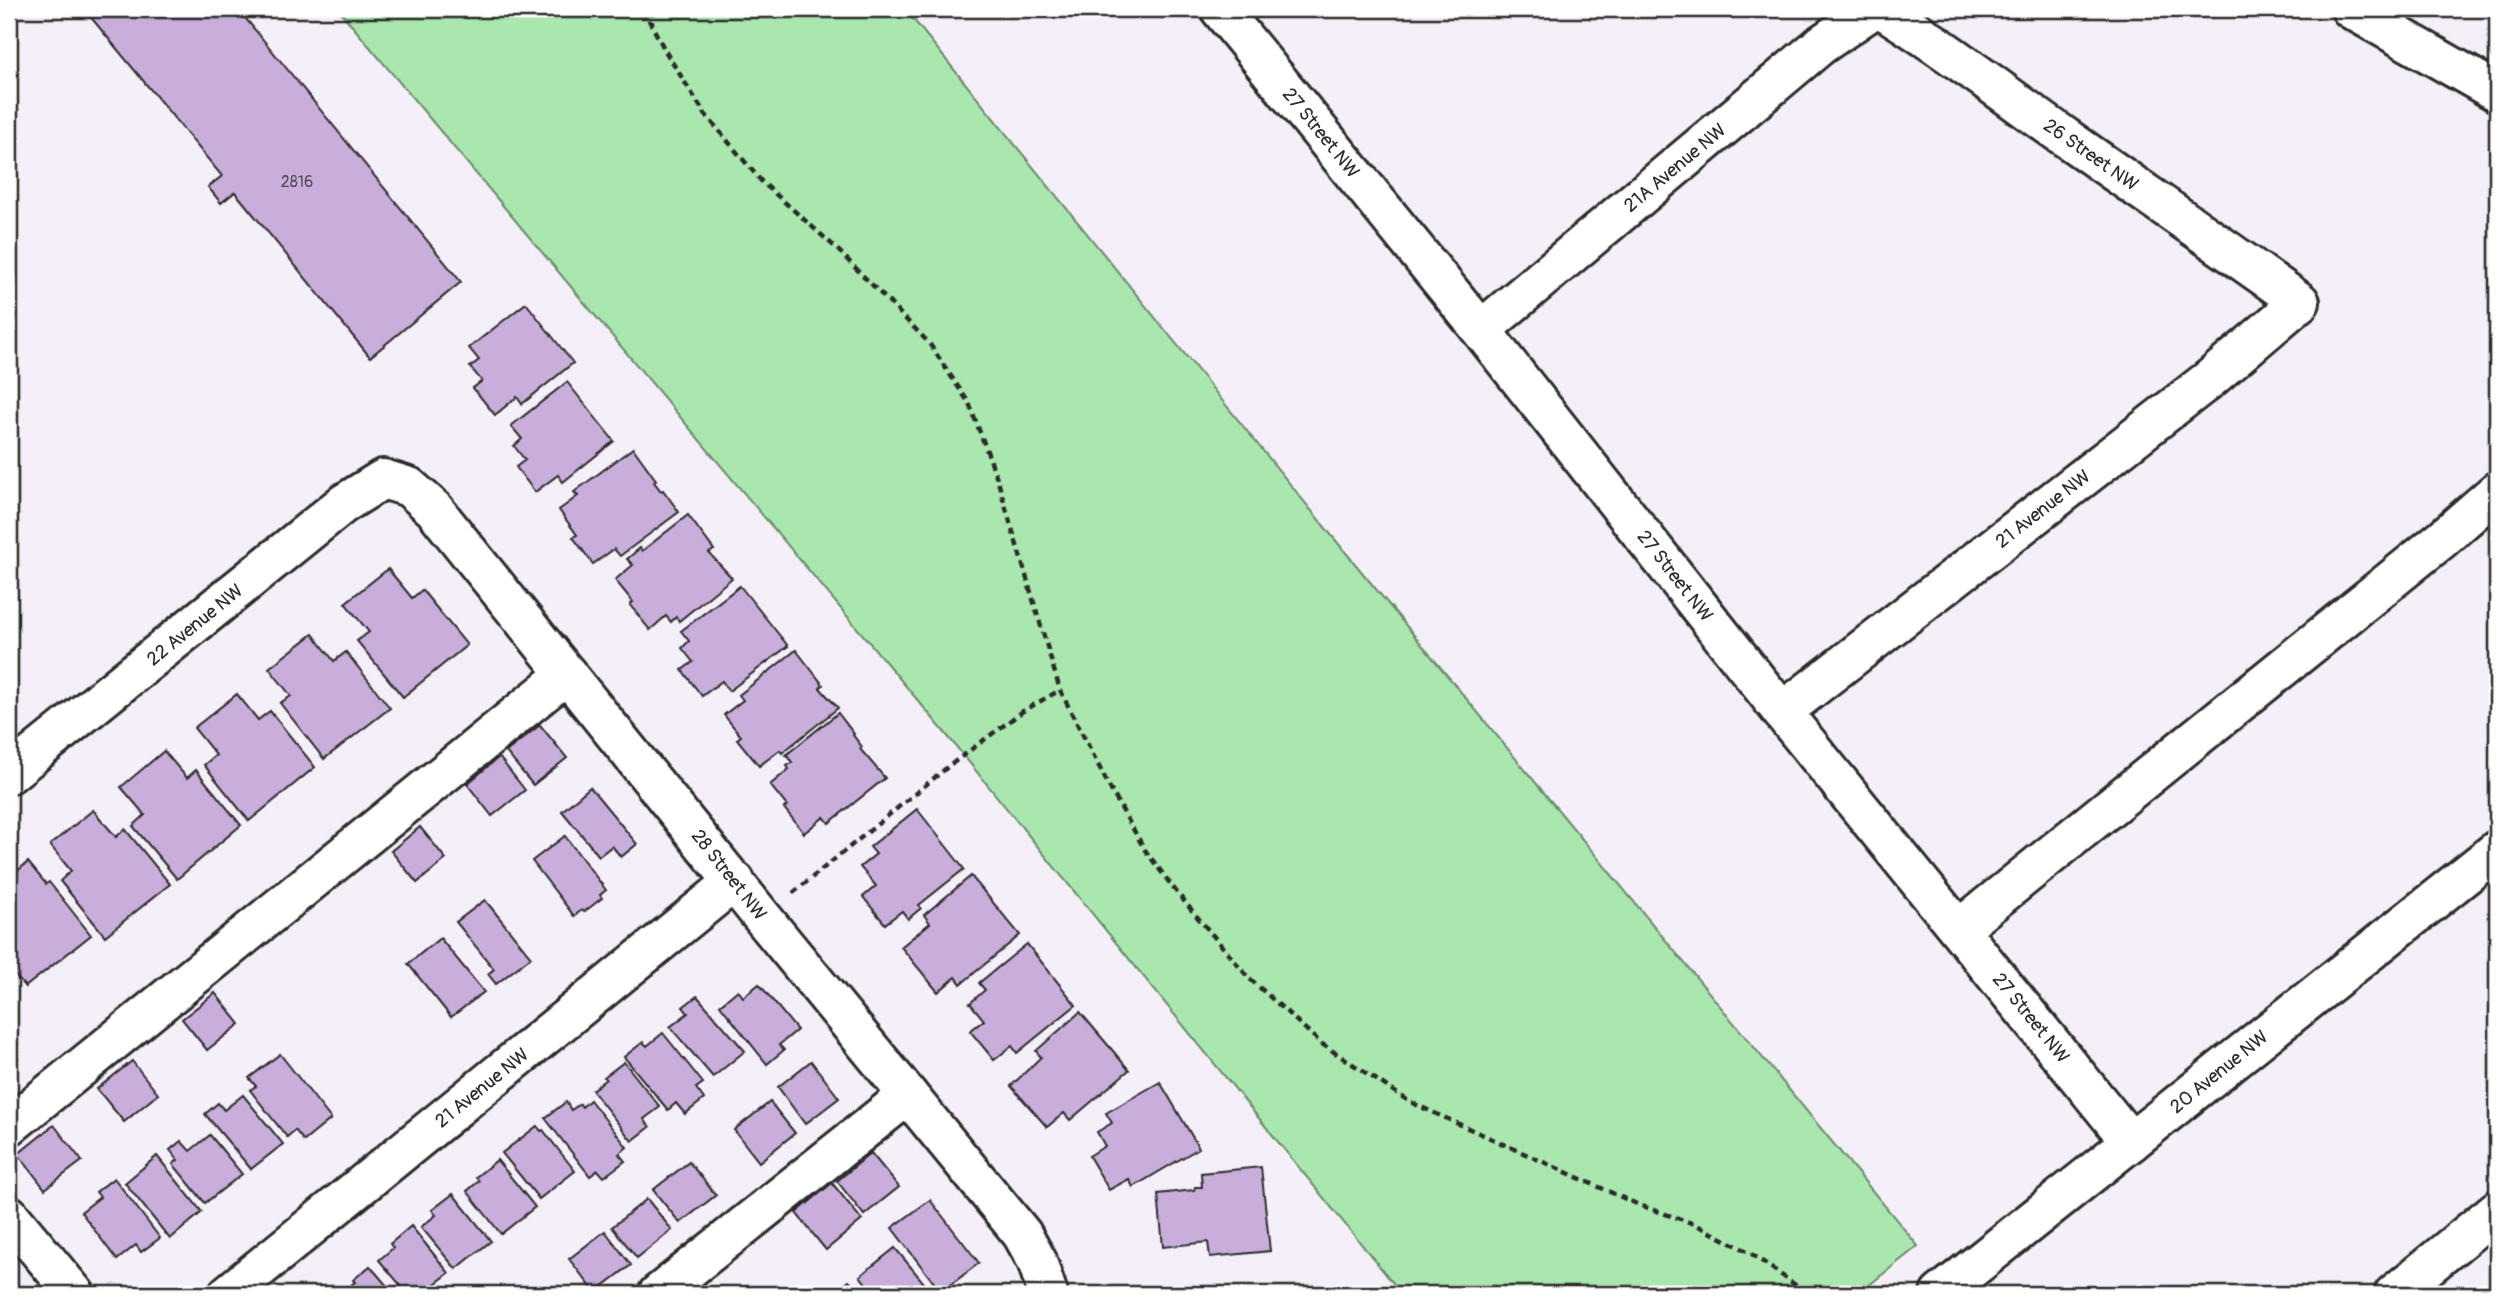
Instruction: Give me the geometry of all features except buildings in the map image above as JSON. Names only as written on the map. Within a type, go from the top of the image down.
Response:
[{"type":"street","name":"27 Street NW","points":[[1220,9],[1481,330],[1782,712],[2131,1142]]},
{"type":"street","name":"21A Avenue NW","points":[[1481,330],[1822,44],[1872,9]]},
{"type":"street","name":"26 Street NW","points":[[1882,9],[1932,40],[1979,77],[2214,239],[2300,302]]},
{"type":"street","points":[[2351,9],[2497,92]]},
{"type":"street","name":"21 Avenue NW","points":[[1782,712],[2211,378],[2300,302]]},
{"type":"street","name":"28 Street NW","points":[[383,479],[408,487],[434,509],[762,917],[1022,1234],[1037,1261],[1048,1294]]},
{"type":"street","name":"22 Avenue NW","points":[[9,774],[343,504],[383,479]]},
{"type":"street","points":[[1959,929],[2442,539],[2497,491]]},
{"type":"street","points":[[9,1126],[566,674]]},
{"type":"street","name":"20 Avenue NW","points":[[1952,1291],[2131,1142],[2497,850]]},
{"type":"street","name":"21 Avenue NW","points":[[228,1294],[735,881]]},
{"type":"street","points":[[657,1294],[908,1095]]},
{"type":"street","points":[[2394,1294],[2497,1210]]},
{"type":"street","points":[[9,1215],[75,1294]]},
{"type":"path","points":[[643,9],[667,54],[705,114],[762,182],[835,247],[929,343],[969,403],[998,478],[1035,614],[1060,690],[1112,792],[1146,850],[1178,894],[1248,977],[1322,1044],[1410,1102],[1639,1205],[1695,1224],[1749,1252],[1808,1294]]},
{"type":"path","points":[[652,9],[652,25]]},
{"type":"path","points":[[762,917],[949,766],[1023,711],[1060,690]]},
{"type":"green space","points":[[338,9],[905,9],[1328,531],[1918,1246],[1858,1294],[1402,1294],[946,734]]}]
